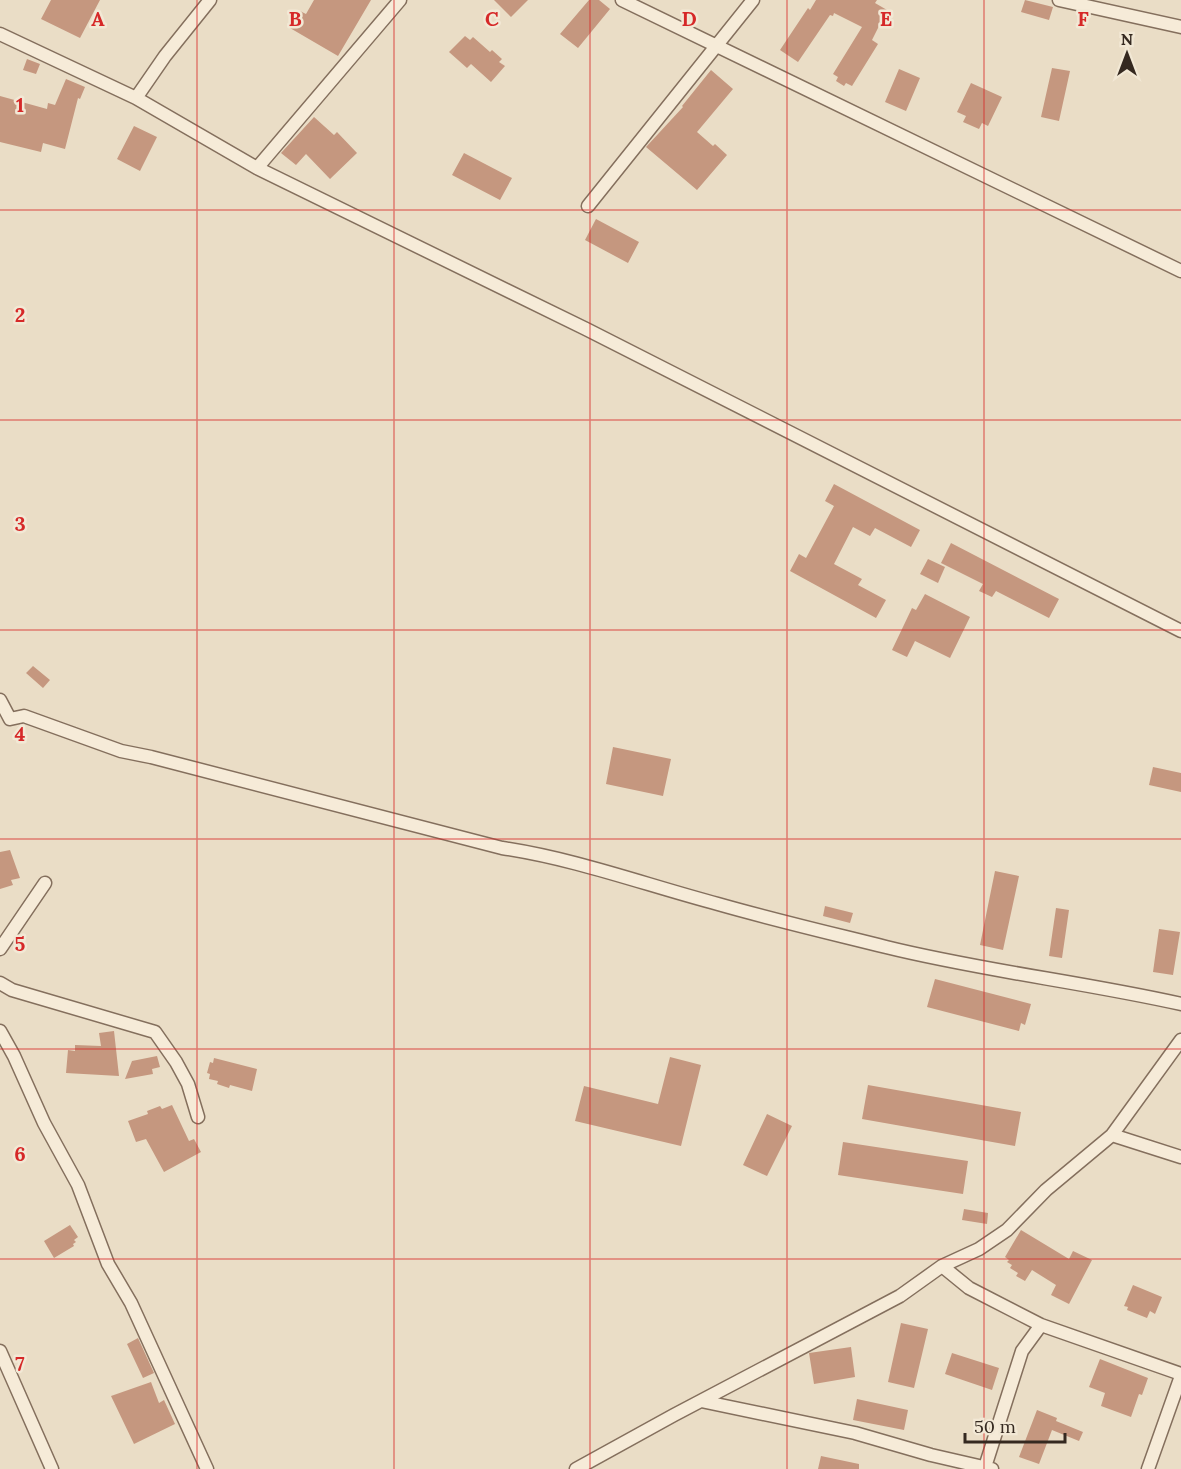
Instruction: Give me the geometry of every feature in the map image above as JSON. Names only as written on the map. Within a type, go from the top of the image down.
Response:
[{"type":"street","points":[[136,98],[165,56],[210,0]]},
{"type":"street","points":[[257,168],[400,0]]},
{"type":"street","points":[[622,0],[1181,271]]},
{"type":"street","points":[[588,206],[753,0]]},
{"type":"street","points":[[1059,0],[1181,27]]},
{"type":"street","points":[[0,34],[136,98],[257,168],[586,329],[1181,631]]},
{"type":"street","points":[[0,700],[10,719],[24,716],[121,751],[502,848],[546,855],[719,905],[903,951],[1181,1004]]},
{"type":"street","points":[[0,949],[45,883]]},
{"type":"street","points":[[0,983],[23,993],[155,1032],[189,1084],[198,1117]]},
{"type":"street","points":[[0,1031],[14,1056],[44,1123],[78,1185],[108,1264],[131,1303],[207,1469]]},
{"type":"street","points":[[576,1469],[900,1296],[942,1266],[979,1250],[1007,1230],[1046,1190],[1112,1135],[1181,1040]]},
{"type":"street","points":[[1112,1135],[1181,1157]]},
{"type":"street","points":[[942,1266],[969,1288],[1041,1325],[1181,1375],[1148,1469]]},
{"type":"street","points":[[701,1401],[855,1433],[931,1455],[989,1468],[1022,1351],[1041,1325]]},
{"type":"street","points":[[0,1351],[52,1469]]},
{"type":"street","points":[[928,1469],[931,1455]]},
{"type":"building","points":[[51,0],[100,0],[80,38],[41,19]]},
{"type":"building","points":[[314,0],[371,0],[338,56],[290,28],[300,11],[306,14]]},
{"type":"building","points":[[494,0],[528,0],[511,17]]},
{"type":"building","points":[[589,0],[599,0],[610,9],[578,48],[560,34]]},
{"type":"building","points":[[816,0],[877,0],[875,3],[887,10],[872,40],[878,44],[852,86],[846,83],[844,86],[836,81],[838,77],[833,74],[862,27],[834,13],[833,16],[830,15],[798,62],[780,50],[808,8],[810,10]]},
{"type":"building","points":[[1025,0],[1053,7],[1049,20],[1021,12]]},
{"type":"building","points":[[465,36],[470,40],[473,37],[502,59],[499,62],[505,66],[491,82],[471,64],[467,68],[449,52]]},
{"type":"building","points":[[27,59],[40,64],[36,74],[23,70]]},
{"type":"building","points":[[1052,68],[1070,71],[1059,121],[1041,117]]},
{"type":"building","points":[[899,69],[920,78],[906,111],[885,102]]},
{"type":"building","points":[[711,70],[733,89],[697,132],[727,155],[697,190],[646,147],[683,107]]},
{"type":"building","points":[[66,79],[85,87],[80,99],[78,98],[65,149],[43,143],[41,152],[0,142],[0,96],[47,109],[48,103],[55,105]]},
{"type":"building","points":[[971,83],[1002,97],[988,126],[982,123],[979,129],[963,122],[966,116],[957,112]]},
{"type":"building","points":[[314,117],[334,135],[337,132],[357,153],[330,179],[306,154],[296,165],[281,153]]},
{"type":"building","points":[[134,126],[157,137],[140,171],[117,159]]},
{"type":"building","points":[[464,153],[512,178],[500,200],[452,175]]},
{"type":"building","points":[[596,219],[639,242],[628,263],[585,240]]},
{"type":"building","points":[[834,484],[920,530],[911,547],[875,528],[870,536],[853,527],[834,564],[862,579],[858,585],[886,600],[876,618],[790,571],[799,554],[806,558],[834,506],[825,501]]},
{"type":"building","points":[[951,543],[1059,599],[1049,618],[996,591],[992,597],[979,591],[983,584],[941,563]]},
{"type":"building","points":[[928,559],[945,567],[938,583],[920,574]]},
{"type":"building","points":[[925,594],[970,617],[950,658],[915,641],[907,657],[892,650],[912,608],[916,610]]},
{"type":"building","points":[[33,666],[50,680],[43,688],[26,673]]},
{"type":"building","points":[[613,747],[671,759],[663,796],[606,784]]},
{"type":"building","points":[[1153,767],[1181,773],[1181,792],[1149,785]]},
{"type":"building","points":[[10,850],[20,878],[11,880],[13,885],[0,889],[0,852]]},
{"type":"building","points":[[995,871],[1019,876],[1003,950],[980,945]]},
{"type":"building","points":[[825,906],[853,913],[850,923],[823,916]]},
{"type":"building","points":[[1056,908],[1069,910],[1062,958],[1049,956]]},
{"type":"building","points":[[1159,929],[1180,932],[1173,975],[1153,972]]},
{"type":"building","points":[[935,979],[1031,1004],[1025,1025],[1021,1023],[1019,1031],[927,1007]]},
{"type":"building","points":[[114,1031],[119,1076],[66,1073],[68,1050],[75,1051],[75,1045],[101,1046],[99,1033]]},
{"type":"building","points":[[157,1056],[160,1067],[152,1069],[153,1074],[125,1079],[132,1061]]},
{"type":"building","points":[[670,1057],[701,1065],[681,1146],[575,1121],[584,1086],[658,1104]]},
{"type":"building","points":[[214,1058],[257,1069],[252,1091],[230,1085],[229,1088],[217,1084],[218,1081],[209,1079],[210,1074],[207,1073],[210,1062],[213,1063]]},
{"type":"building","points":[[868,1085],[1021,1112],[1015,1146],[862,1119]]},
{"type":"building","points":[[172,1105],[189,1141],[194,1139],[201,1152],[164,1172],[146,1139],[136,1142],[128,1121],[148,1114],[147,1111],[160,1106],[162,1109]]},
{"type":"building","points":[[767,1114],[792,1126],[767,1176],[743,1165]]},
{"type":"building","points":[[843,1142],[968,1161],[963,1194],[838,1175]]},
{"type":"building","points":[[964,1209],[988,1213],[987,1224],[962,1220]]},
{"type":"building","points":[[70,1225],[78,1237],[74,1240],[76,1242],[74,1246],[54,1258],[44,1241]]},
{"type":"building","points":[[1021,1230],[1069,1259],[1073,1251],[1092,1260],[1069,1304],[1051,1295],[1056,1285],[1032,1270],[1025,1281],[1016,1276],[1018,1273],[1010,1268],[1012,1265],[1005,1257]]},
{"type":"building","points":[[1133,1285],[1162,1297],[1155,1314],[1150,1311],[1147,1318],[1127,1310],[1128,1307],[1124,1306]]},
{"type":"building","points":[[901,1323],[928,1329],[914,1388],[888,1382]]},
{"type":"building","points":[[138,1338],[154,1373],[143,1378],[127,1344]]},
{"type":"building","points":[[851,1347],[855,1377],[814,1384],[809,1353]]},
{"type":"building","points":[[952,1353],[999,1368],[992,1390],[945,1374]]},
{"type":"building","points":[[1100,1359],[1148,1378],[1142,1395],[1139,1394],[1131,1417],[1101,1406],[1105,1393],[1089,1387]]},
{"type":"building","points":[[151,1382],[159,1403],[164,1400],[175,1424],[134,1444],[111,1396]]},
{"type":"building","points":[[857,1399],[908,1410],[904,1430],[853,1420]]},
{"type":"building","points":[[1037,1410],[1083,1432],[1079,1441],[1052,1430],[1039,1464],[1019,1457]]},
{"type":"building","points":[[821,1456],[859,1464],[859,1469],[818,1469]]}]
